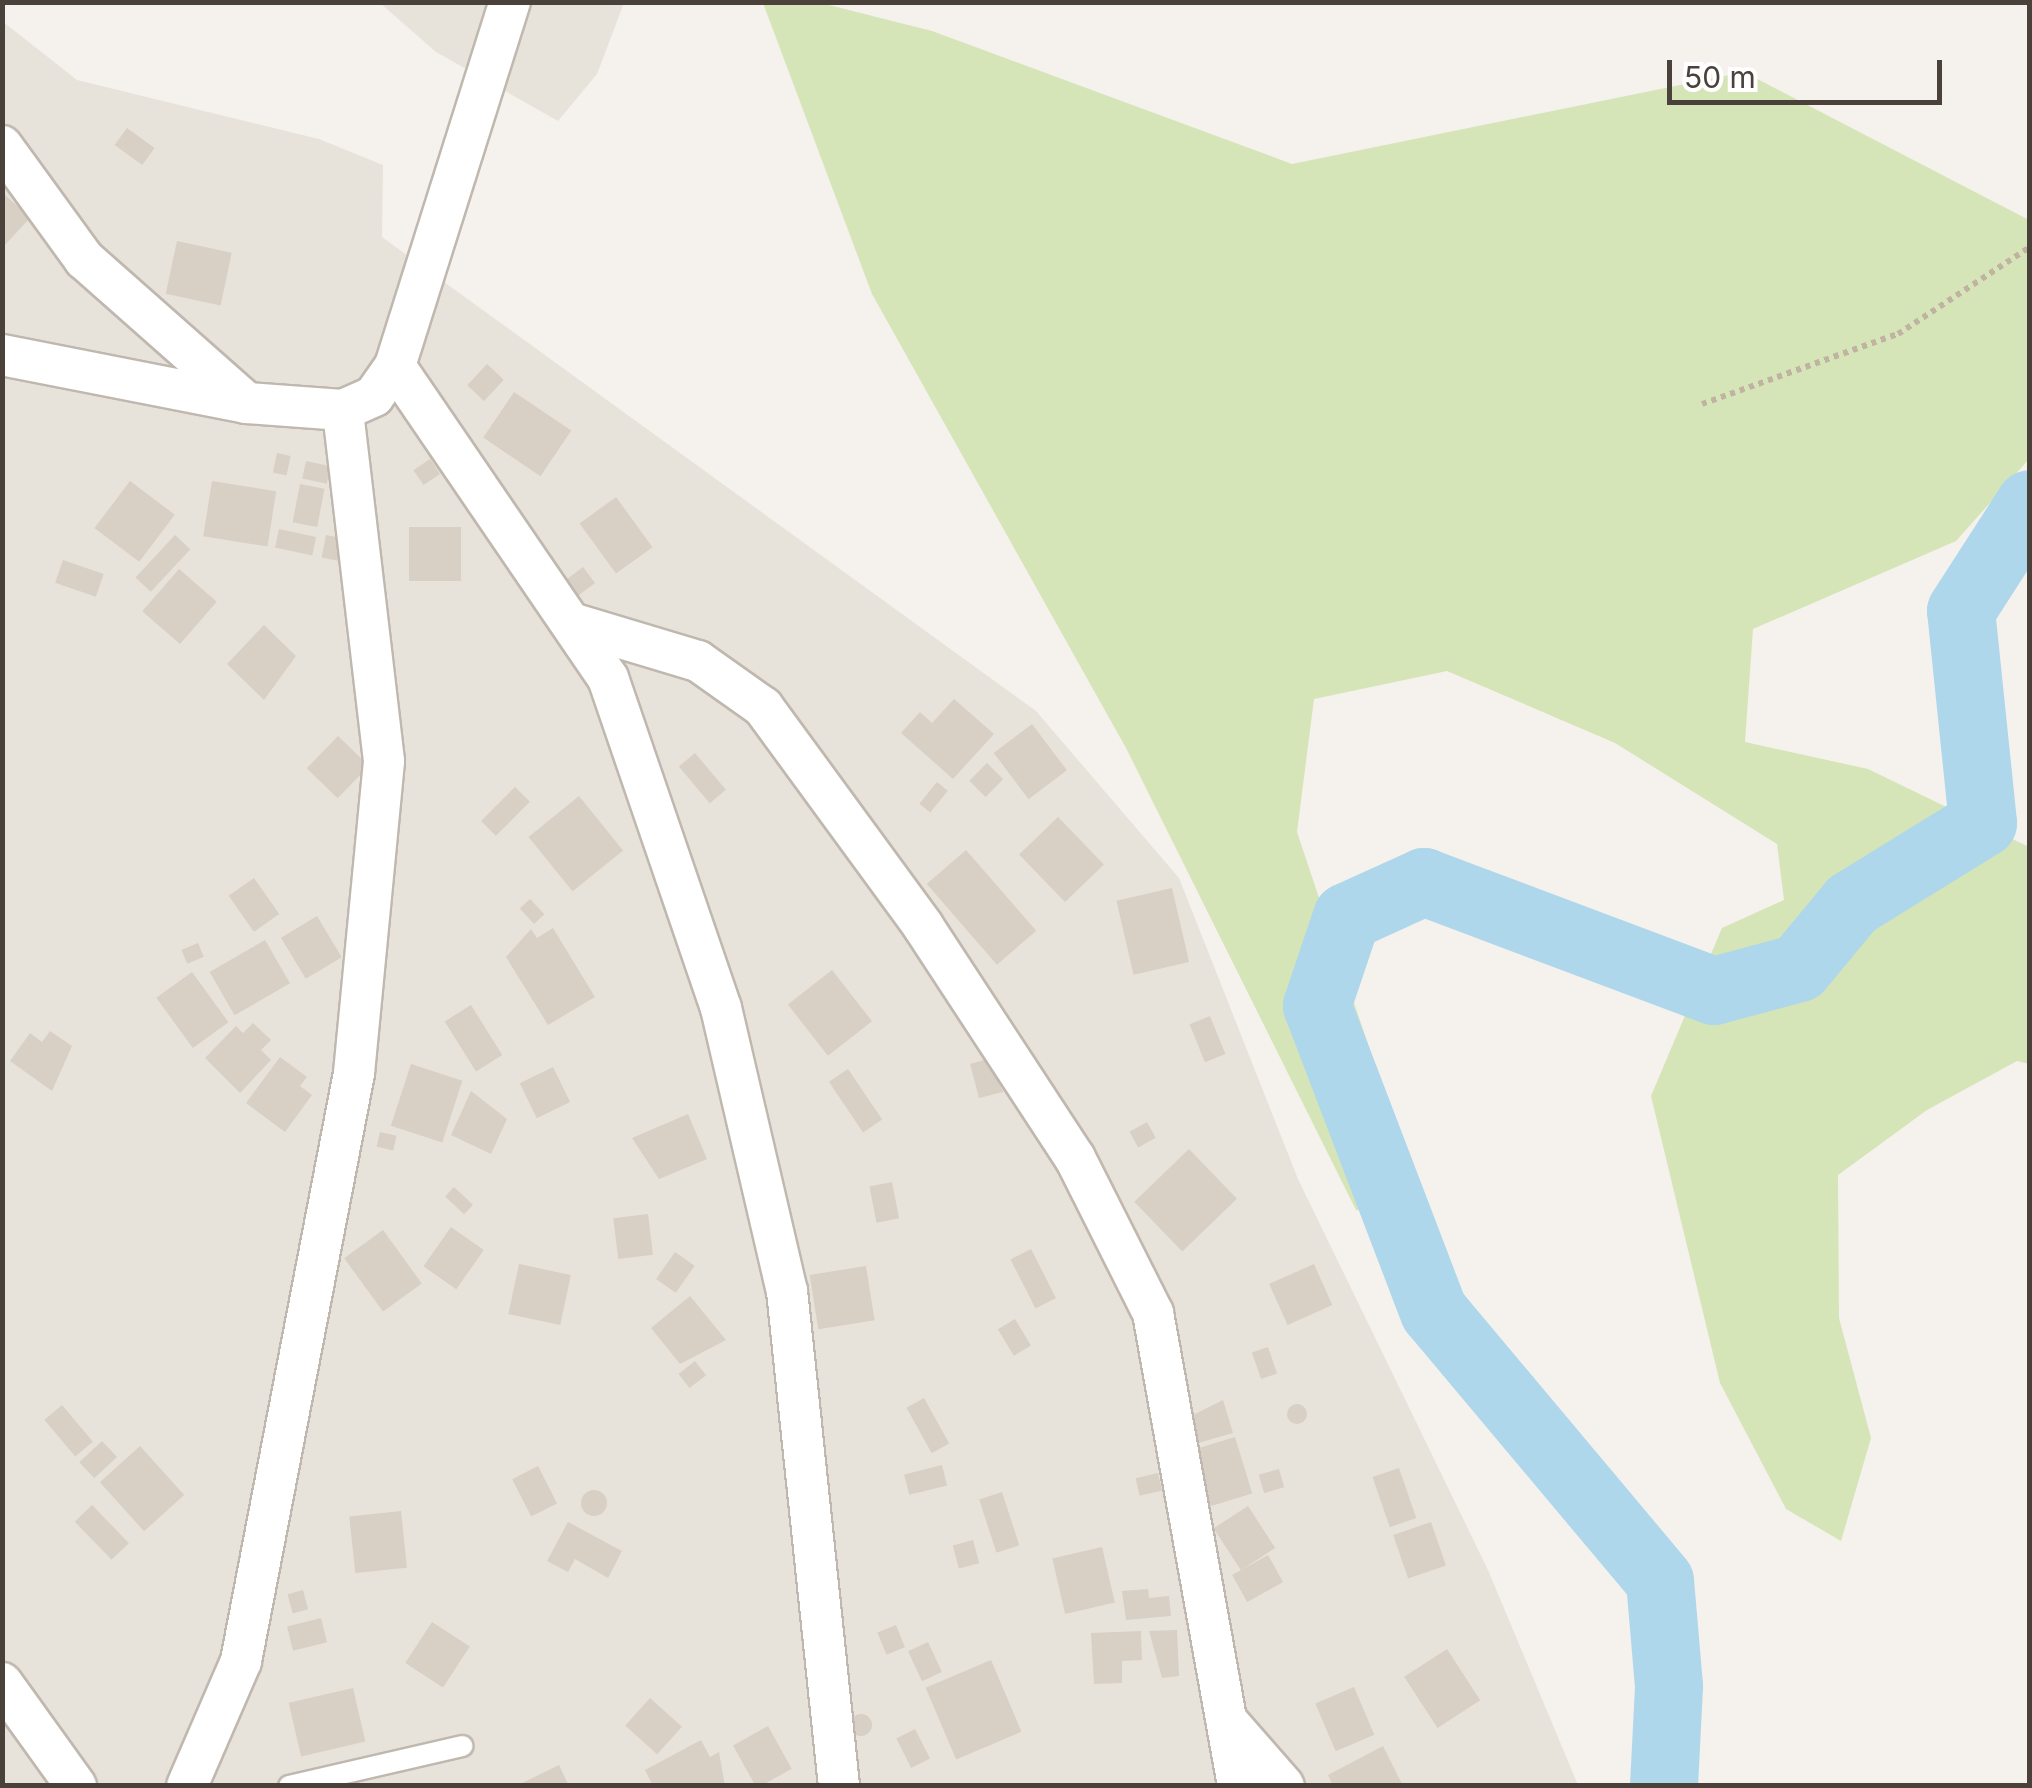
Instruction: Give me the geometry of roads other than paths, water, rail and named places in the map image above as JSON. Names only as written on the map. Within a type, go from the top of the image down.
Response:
[{"type":"street","points":[[2,355],[247,403],[343,410],[374,396],[395,366],[499,7]]},
{"type":"street","points":[[2,146],[84,260],[247,403]]},
{"type":"street","points":[[395,366],[608,678],[721,1008],[788,1291],[839,1786]]},
{"type":"street","points":[[186,1786],[241,1661],[354,1072],[384,761],[343,410]]},
{"type":"street","points":[[572,624],[698,661],[763,707],[923,926],[1075,1158],[1153,1312],[1238,1786]]},
{"type":"street","points":[[2,1683],[76,1786]]},
{"type":"street","points":[[1224,1718],[1284,1786]]},
{"type":"lane","points":[[289,1786],[462,1746]]},
{"type":"waterway","points":[[1664,1786],[1669,1686],[1660,1581],[1434,1312],[1317,1006],[1347,917],[1424,882],[1714,991],[1799,968],[1852,904],[1983,823],[1961,611],[2030,504]]}]
